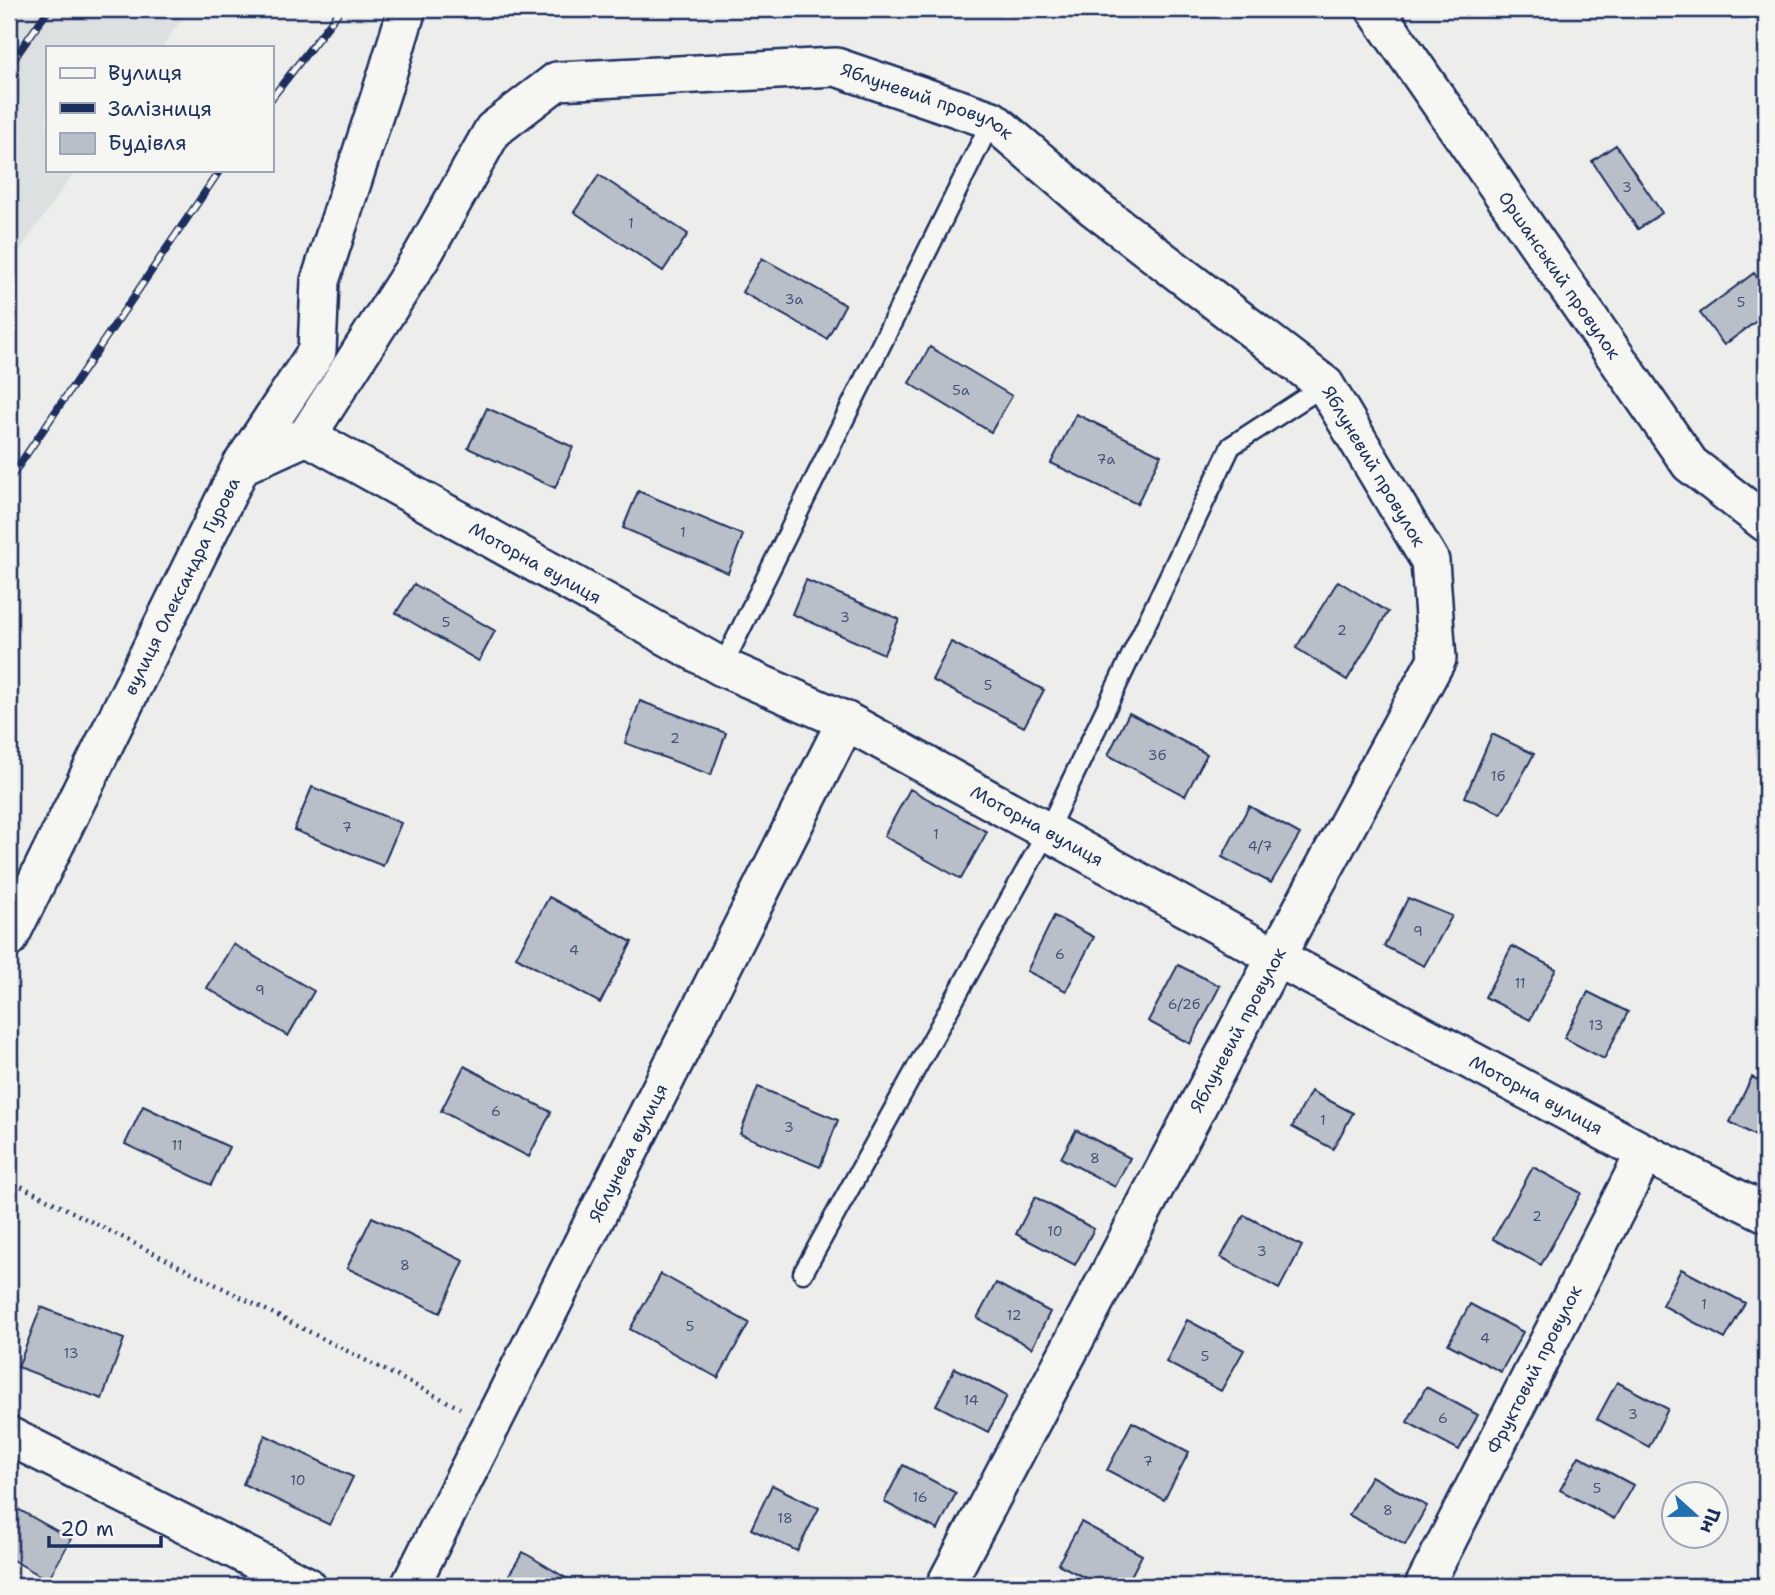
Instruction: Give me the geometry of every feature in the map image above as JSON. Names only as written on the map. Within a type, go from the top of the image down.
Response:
[{"type":"street","points":[[241,466],[317,351],[320,281],[407,9]]},
{"type":"street","name":"Оршанський провулок","points":[[1375,9],[1690,464],[1766,523]]},
{"type":"street","name":"Яблуневий провулок","points":[[307,436],[422,256],[493,130],[556,81],[836,67],[992,120],[1093,207],[1325,385],[1430,561],[1437,659],[1276,957],[945,1586]]},
{"type":"street","name":"вулиця Олександра Гурова","points":[[9,938],[241,466],[307,436]]},
{"type":"street","name":"Моторна вулиця","points":[[307,436],[722,667],[846,721],[1276,957],[1645,1153],[1766,1213]]},
{"type":"street","name":"Яблунева вулиця","points":[[410,1586],[846,721]]},
{"type":"street","name":"Фруктовий провулок","points":[[1424,1586],[1645,1153]]},
{"type":"street","points":[[9,1436],[307,1586]]},
{"type":"lane","points":[[722,667],[992,120]]},
{"type":"lane","points":[[803,1273],[1047,832],[1231,446],[1325,385]]},
{"type":"path","points":[[9,1180],[492,1424]]},
{"type":"shaded area","points":[[9,9],[189,9],[163,46],[46,46],[46,172],[75,172],[9,266]]},
{"type":"building","points":[[1616,145],[1662,213],[1638,229],[1592,161]]},
{"type":"building","points":[[599,175],[688,234],[663,271],[574,212]]},
{"type":"building","points":[[762,258],[845,305],[827,339],[742,292]]},
{"type":"building","points":[[1754,273],[1766,290],[1766,314],[1724,345],[1700,313]]},
{"type":"building","points":[[930,347],[1012,396],[991,432],[909,383]]},
{"type":"building","points":[[487,408],[573,447],[555,488],[468,448]]},
{"type":"building","points":[[1076,414],[1161,455],[1137,504],[1051,463]]},
{"type":"building","points":[[638,491],[743,535],[728,573],[623,528]]},
{"type":"building","points":[[806,580],[899,619],[884,654],[792,614]]},
{"type":"building","points":[[1338,581],[1388,612],[1347,680],[1296,648]]},
{"type":"building","points":[[414,584],[495,631],[479,661],[396,613]]},
{"type":"building","points":[[951,642],[1044,690],[1024,727],[932,680]]},
{"type":"building","points":[[640,701],[726,733],[711,775],[625,743]]},
{"type":"building","points":[[1129,713],[1207,754],[1185,796],[1108,755]]},
{"type":"building","points":[[1492,734],[1534,754],[1501,814],[1465,797]]},
{"type":"building","points":[[312,787],[401,823],[383,866],[294,830]]},
{"type":"building","points":[[910,789],[987,832],[961,879],[884,836]]},
{"type":"building","points":[[1249,806],[1300,834],[1271,883],[1222,857]]},
{"type":"building","points":[[549,897],[632,942],[600,1003],[516,957]]},
{"type":"building","points":[[1408,898],[1452,916],[1424,966],[1384,946]]},
{"type":"building","points":[[1054,916],[1094,937],[1066,991],[1027,971]]},
{"type":"building","points":[[233,944],[314,991],[288,1036],[207,988]]},
{"type":"building","points":[[1512,946],[1556,969],[1530,1020],[1485,997]]},
{"type":"building","points":[[1178,965],[1220,986],[1190,1044],[1148,1021]]},
{"type":"building","points":[[1588,992],[1628,1012],[1604,1059],[1564,1038]]},
{"type":"building","points":[[464,1066],[551,1112],[529,1157],[441,1111]]},
{"type":"building","points":[[1752,1077],[1766,1085],[1765,1141],[1730,1122]]},
{"type":"building","points":[[758,1087],[838,1120],[820,1167],[740,1134]]},
{"type":"building","points":[[1311,1091],[1353,1113],[1333,1149],[1292,1127]]},
{"type":"building","points":[[143,1106],[229,1147],[211,1185],[125,1144]]},
{"type":"building","points":[[1076,1130],[1130,1158],[1115,1187],[1061,1158]]},
{"type":"building","points":[[1533,1167],[1581,1193],[1541,1265],[1493,1239]]},
{"type":"building","points":[[1035,1197],[1094,1229],[1075,1265],[1016,1234]]},
{"type":"building","points":[[1244,1215],[1302,1246],[1279,1289],[1221,1257]]},
{"type":"building","points":[[372,1217],[464,1261],[440,1313],[347,1268]]},
{"type":"building","points":[[1681,1269],[1745,1303],[1725,1339],[1662,1305]]},
{"type":"building","points":[[661,1274],[749,1323],[718,1378],[630,1329]]},
{"type":"building","points":[[996,1283],[1050,1312],[1032,1348],[977,1318]]},
{"type":"building","points":[[1470,1304],[1523,1332],[1501,1372],[1448,1344]]},
{"type":"building","points":[[41,1307],[124,1339],[102,1399],[18,1367]]},
{"type":"building","points":[[1187,1320],[1244,1350],[1221,1391],[1166,1362]]},
{"type":"building","points":[[955,1368],[1007,1396],[988,1432],[936,1405]]},
{"type":"building","points":[[1617,1382],[1668,1409],[1649,1447],[1597,1419]]},
{"type":"building","points":[[1426,1387],[1478,1415],[1459,1450],[1407,1422]]},
{"type":"building","points":[[1132,1422],[1189,1452],[1164,1500],[1107,1470]]},
{"type":"building","points":[[265,1435],[353,1477],[330,1525],[243,1484]]},
{"type":"building","points":[[1579,1456],[1633,1485],[1614,1519],[1560,1490]]},
{"type":"building","points":[[903,1465],[956,1493],[938,1530],[884,1502]]},
{"type":"building","points":[[1371,1476],[1427,1506],[1405,1545],[1349,1515]]},
{"type":"building","points":[[772,1485],[819,1508],[797,1551],[751,1529]]},
{"type":"building","points":[[9,1504],[71,1539],[48,1580],[9,1558]]},
{"type":"building","points":[[1081,1522],[1142,1555],[1126,1586],[1101,1586],[1058,1564]]},
{"type":"building","points":[[523,1552],[579,1586],[502,1586]]},
{"type":"railway","points":[[9,66],[49,9]]},
{"type":"railway","points":[[273,96],[341,9]]},
{"type":"railway","points":[[9,480],[219,172]]}]
